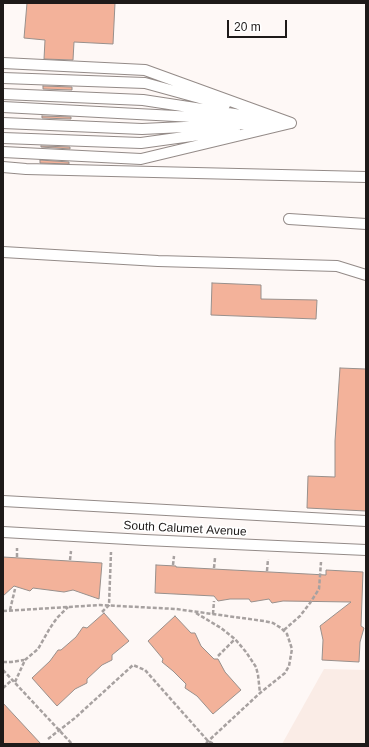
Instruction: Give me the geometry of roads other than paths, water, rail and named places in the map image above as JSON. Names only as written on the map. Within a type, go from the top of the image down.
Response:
[{"type":"lane","points":[[3,63],[145,70],[291,122]]},
{"type":"lane","points":[[3,78],[146,84],[291,122]]},
{"type":"lane","points":[[3,94],[143,100],[291,122]]},
{"type":"lane","points":[[3,108],[291,122]]},
{"type":"lane","points":[[3,122],[142,129],[291,122]]},
{"type":"lane","points":[[3,138],[141,143],[291,122]]},
{"type":"lane","points":[[3,152],[140,159],[291,122]]},
{"type":"lane","points":[[3,168],[366,177]]},
{"type":"lane","points":[[289,218],[366,224]]},
{"type":"lane","points":[[3,252],[158,261],[337,266],[366,275]]},
{"type":"lane","points":[[3,501],[366,521]]},
{"type":"lane","name":"South Calumet Avenue","points":[[3,532],[366,550]]}]
